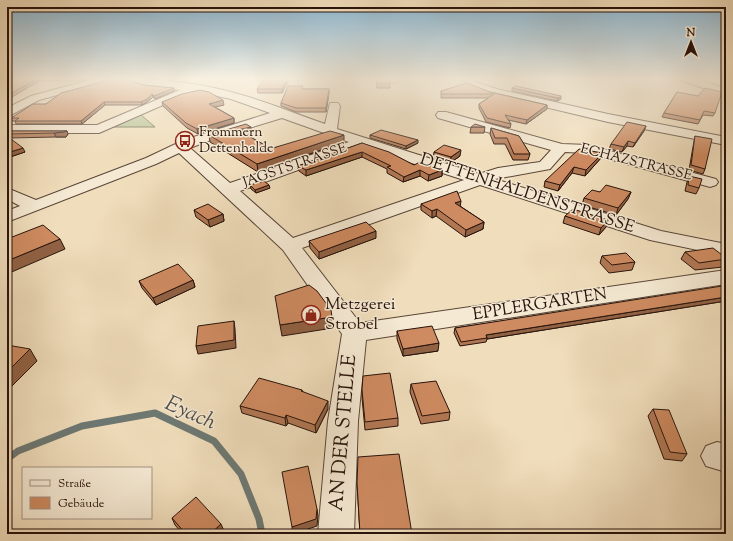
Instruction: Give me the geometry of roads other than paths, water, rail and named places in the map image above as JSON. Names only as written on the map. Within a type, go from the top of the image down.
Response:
[{"type":"street","points":[[7,113],[23,104]]},
{"type":"street","points":[[7,129],[99,129],[156,104]]},
{"type":"street","name":"DETTENHALDENSTRASSE","points":[[258,104],[330,132],[657,236],[726,250]]},
{"type":"street","points":[[549,104],[726,141]]},
{"type":"street","points":[[330,132],[334,106]]},
{"type":"street","points":[[7,217],[151,161],[211,135],[284,113]]},
{"type":"street","name":"ECHAZSTRASSE","points":[[442,115],[561,148],[588,149],[710,182]]},
{"type":"street","name":"JAGSTSTRASSE","points":[[228,189],[362,142]]},
{"type":"street","points":[[181,148],[290,246],[354,333]]},
{"type":"street","points":[[290,246],[498,173],[545,166],[561,148]]},
{"type":"street","points":[[7,193],[35,206]]},
{"type":"street","name":"EPPLERGARTEN","points":[[354,333],[726,277]]},
{"type":"street","name":"AN DER STELLE","points":[[336,534],[343,421],[354,333]]},
{"type":"waterway","name":"Eyach","points":[[7,459],[18,451],[82,426],[155,413],[214,441],[241,474],[259,519],[262,534]]},
{"type":"place","name":"Frommern Dettenhalde","points":[[185,141]]},
{"type":"place","name":"Metzgerei Strobel","points":[[311,315]]}]
